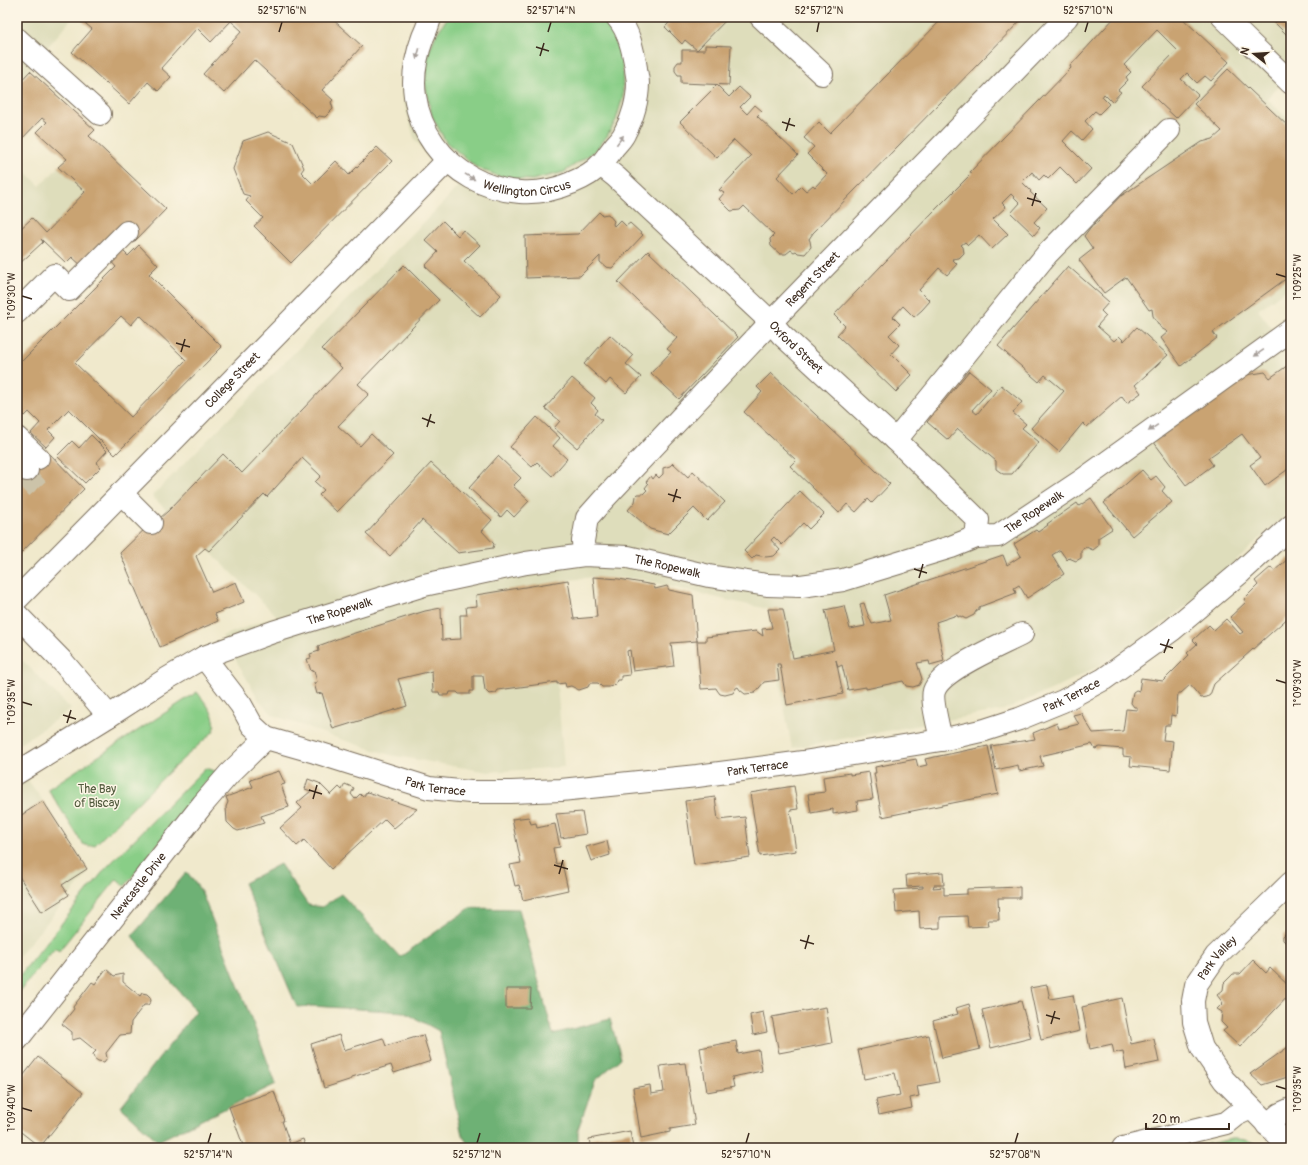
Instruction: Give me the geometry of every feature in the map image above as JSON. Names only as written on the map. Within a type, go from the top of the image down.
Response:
[{"type":"street","name":"Wellington Circus","points":[[430,17],[430,22],[423,37],[416,60],[414,76],[415,96],[418,110],[425,130],[433,144],[447,161],[471,179],[506,191],[533,193],[559,188],[580,179],[601,165],[625,133],[635,108],[638,83],[632,46],[618,17]]},
{"type":"street","points":[[761,17],[822,74]]},
{"type":"street","name":"Regent Street","points":[[584,555],[583,542],[587,518],[771,322],[1067,17]]},
{"type":"street","points":[[1223,17],[1291,84]]},
{"type":"street","points":[[17,39],[100,114]]},
{"type":"street","points":[[896,440],[1047,254],[1169,130]]},
{"type":"street","name":"College Street","points":[[17,598],[447,161]]},
{"type":"street","name":"Oxford Street","points":[[601,165],[616,177],[771,322],[782,335],[896,440],[978,520],[976,537]]},
{"type":"street","points":[[17,312],[54,275],[69,290],[127,232]]},
{"type":"street","name":"The Ropewalk","points":[[17,773],[204,657],[273,632],[424,585],[526,563],[584,555],[628,557],[709,576],[767,586],[801,586],[843,580],[951,547],[976,537],[998,536],[1081,481],[1291,330]]},
{"type":"street","points":[[17,438],[27,463]]},
{"type":"street","points":[[121,493],[151,523]]},
{"type":"street","name":"Park Terrace","points":[[204,657],[242,705],[252,725],[266,738],[429,788],[470,792],[561,790],[697,776],[803,762],[942,740],[985,730],[1019,719],[1063,701],[1104,679],[1172,630],[1291,526]]},
{"type":"street","points":[[17,615],[62,660],[109,716]]},
{"type":"street","points":[[942,740],[934,702],[934,690],[942,679],[959,666],[1022,634]]},
{"type":"street","name":"Newcastle Drive","points":[[17,1040],[203,804],[229,774],[266,738]]},
{"type":"street","name":"Park Valley","points":[[1289,1148],[1288,1145],[1224,1080],[1202,1048],[1194,1022],[1193,1001],[1196,985],[1216,956],[1291,884]]},
{"type":"street","points":[[1123,1148],[1226,1123],[1236,1115],[1251,1108]]},
{"type":"street","points":[[1267,1125],[1280,1114],[1291,1109]]},
{"type":"shaded area","points":[[17,17],[73,17],[17,83]]},
{"type":"shaded area","points":[[418,17],[1291,17],[1291,73],[1267,99],[1291,122],[1291,286],[1258,310],[1291,353],[1291,510],[1186,606],[1130,647],[1097,667],[1053,689],[1003,710],[792,748],[779,680],[768,609],[640,579],[592,577],[543,584],[557,684],[564,767],[488,772],[390,755],[273,715],[259,700],[222,636],[277,616],[152,496],[441,205],[460,184],[442,170],[428,156],[414,138],[403,99],[402,76],[405,53]]},
{"type":"shaded area","points":[[89,136],[166,209],[127,232],[83,267],[72,257],[66,263],[43,242],[17,266],[17,163],[40,186]]},
{"type":"shaded area","points":[[17,655],[71,709],[17,746]]},
{"type":"shaded area","points":[[17,765],[43,801],[89,872],[17,958]]},
{"type":"green space","points":[[448,17],[600,17],[611,31],[622,59],[623,96],[616,120],[607,136],[595,151],[564,172],[532,180],[503,178],[476,167],[446,142],[432,116],[425,83],[428,54],[436,35]]},
{"type":"green space","name":"The Bay of Biscay","points":[[197,692],[208,706],[213,716],[213,732],[174,767],[95,845],[89,846],[83,844],[48,789]]},
{"type":"green space","points":[[205,768],[217,772],[205,783],[125,886],[117,879],[59,951],[55,948],[17,995],[17,979],[106,868]]},
{"type":"green space","points":[[280,864],[308,905],[322,907],[341,894],[400,957],[470,908],[519,909],[553,1034],[610,1019],[621,1058],[595,1081],[578,1129],[578,1148],[473,1148],[469,1146],[462,1135],[439,1031],[404,1012],[312,1006],[297,1007],[244,883]]},
{"type":"green space","points":[[187,872],[201,891],[276,1084],[158,1141],[121,1107],[196,1011],[132,936]]},
{"type":"green space","points":[[1232,1139],[1248,1140],[1260,1148],[1190,1148]]},
{"type":"building","points":[[330,17],[362,46],[322,90],[333,100],[331,102],[333,109],[325,117],[319,116],[317,118],[254,60],[224,93],[203,74],[242,31],[231,21],[211,42],[197,28],[161,68],[171,77],[158,91],[148,82],[129,104],[72,52],[92,29],[79,18]]},
{"type":"building","points":[[664,17],[729,17],[697,50],[685,40],[682,44],[665,27],[669,23]]},
{"type":"building","points":[[944,17],[954,17],[957,20],[959,17],[1024,17],[813,233],[809,239],[811,247],[805,254],[791,250],[786,254],[780,254],[771,246],[770,239],[774,235],[744,206],[740,210],[731,211],[719,199],[724,193],[719,190],[751,156],[734,140],[717,158],[680,122],[717,85],[729,97],[739,87],[750,97],[740,107],[747,114],[755,105],[762,111],[757,116],[798,155],[777,177],[793,194],[801,186],[806,191],[813,185],[815,187],[827,174],[807,154],[814,147],[804,138],[819,122],[830,133]]},
{"type":"building","points":[[1115,17],[1181,17],[1229,62],[1211,81],[1205,76],[1197,83],[1187,73],[1181,79],[1198,95],[1176,118],[1142,86],[1177,50],[1157,30],[1124,65],[1131,72],[1126,77],[1128,80],[1118,90],[1121,92],[1112,102],[1104,94],[1102,97],[1109,104],[1099,114],[1095,111],[1085,121],[1092,129],[1082,140],[1072,131],[1063,141],[1091,169],[1077,184],[1060,167],[1048,179],[1044,175],[1039,180],[1032,172],[1022,182],[1047,208],[1034,222],[1040,228],[1034,235],[1011,213],[1020,203],[1011,194],[1002,203],[1006,207],[993,219],[1008,234],[992,249],[979,235],[968,245],[965,242],[961,245],[964,253],[959,258],[952,259],[957,264],[947,275],[939,268],[919,290],[930,301],[922,310],[914,317],[903,306],[893,317],[900,324],[889,335],[899,345],[891,354],[912,375],[896,392],[837,335],[845,326],[834,315],[972,173],[970,172],[1071,68],[1070,66]]},
{"type":"building","points":[[1269,17],[1291,17],[1291,39]]},
{"type":"building","points":[[705,45],[731,46],[729,85],[681,83],[681,75],[678,75],[675,71],[675,66],[678,62],[682,62],[682,50],[705,50]]},
{"type":"building","points":[[1228,69],[1291,129],[1291,275],[1213,332],[1217,338],[1181,366],[1161,338],[1168,332],[1161,328],[1153,316],[1152,309],[1149,310],[1126,277],[1104,293],[1079,260],[1093,249],[1084,236],[1090,228],[1099,221],[1094,215],[1118,192],[1121,196],[1202,142],[1213,139],[1222,131],[1194,104]]},
{"type":"building","points":[[30,71],[95,130],[89,136],[166,209],[135,241],[121,227],[83,267],[72,257],[66,263],[41,239],[43,242],[17,266],[17,232],[32,218],[46,233],[85,192],[58,167],[67,159],[37,132],[47,122],[42,118],[17,144],[17,85]]},
{"type":"building","points":[[268,132],[293,143],[304,168],[301,172],[313,184],[336,161],[349,175],[377,147],[392,161],[291,263],[254,226],[263,218],[246,201],[250,196],[243,194],[233,169],[243,141]]},
{"type":"building","points":[[599,212],[602,215],[608,214],[614,221],[614,226],[620,220],[626,226],[630,223],[643,235],[612,268],[606,267],[600,262],[600,256],[580,276],[526,278],[525,236],[578,234]]},
{"type":"building","points":[[443,221],[458,236],[463,230],[480,245],[464,261],[501,295],[480,317],[425,266],[438,252],[425,240]]},
{"type":"building","points":[[139,245],[158,265],[149,274],[222,347],[115,455],[69,409],[48,430],[55,437],[46,447],[31,433],[40,423],[29,412],[25,416],[17,408],[17,366],[116,267],[109,259],[120,248],[128,256]],"holes":[[[140,315],[186,360],[131,417],[75,363],[121,316],[131,325]]]},
{"type":"building","points":[[648,251],[738,337],[679,399],[651,373],[671,352],[667,349],[677,338],[618,282]]},
{"type":"building","points":[[404,265],[439,300],[358,384],[369,394],[338,426],[360,446],[371,434],[393,455],[337,512],[319,495],[324,490],[315,482],[321,476],[302,458],[267,497],[264,494],[209,551],[205,548],[196,556],[212,592],[236,582],[244,602],[215,614],[218,621],[160,647],[120,553],[151,523],[159,519],[168,511],[223,454],[242,473],[342,368],[322,349]]},
{"type":"building","points":[[1068,266],[1109,302],[1101,311],[1106,316],[1097,326],[1114,341],[1119,336],[1124,341],[1137,327],[1168,355],[1135,385],[1141,393],[1127,403],[1122,396],[1087,427],[1083,423],[1059,452],[1031,428],[1064,391],[1045,375],[1039,382],[998,346]]},
{"type":"building","points":[[610,335],[633,356],[626,364],[641,377],[626,393],[610,379],[606,384],[584,364]]},
{"type":"building","points":[[1291,363],[1291,467],[1265,486],[1250,465],[1260,458],[1242,434],[1208,458],[1213,465],[1186,485],[1153,441],[1240,376],[1265,372],[1270,378]]},
{"type":"building","points":[[969,371],[991,389],[972,410],[977,414],[1001,385],[1022,402],[1013,413],[1026,424],[1022,428],[1039,442],[1012,474],[1003,474],[996,469],[996,461],[958,429],[948,440],[927,422]]},
{"type":"building","points":[[771,373],[890,484],[872,503],[868,499],[856,512],[847,504],[839,513],[790,466],[796,460],[744,412],[762,392],[757,387]]},
{"type":"building","points":[[572,378],[595,398],[591,403],[598,410],[595,414],[602,420],[577,448],[554,428],[560,421],[545,408]]},
{"type":"building","points":[[537,417],[560,438],[553,446],[567,459],[552,476],[537,462],[532,467],[510,447]]},
{"type":"building","points":[[91,435],[107,451],[96,463],[101,467],[85,483],[57,456],[72,441],[79,448]]},
{"type":"building","points":[[46,450],[84,489],[17,557],[17,474]]},
{"type":"building","points":[[498,456],[521,478],[513,486],[529,501],[514,517],[507,510],[501,517],[469,488]]},
{"type":"building","points":[[431,463],[492,520],[482,531],[494,544],[493,548],[458,553],[422,520],[390,556],[366,534]]},
{"type":"building","points":[[673,463],[688,477],[693,471],[725,502],[707,521],[694,508],[668,534],[650,529],[628,510],[635,502],[636,496],[638,494],[643,494],[647,490],[645,488],[648,484],[646,482],[651,476],[653,479],[656,475],[659,478],[663,474],[663,468],[670,466]]},
{"type":"building","points":[[1142,470],[1151,480],[1156,476],[1165,487],[1162,491],[1172,502],[1132,536],[1104,503]]},
{"type":"building","points":[[800,491],[824,514],[809,529],[803,523],[782,545],[774,537],[771,540],[780,550],[774,556],[766,557],[756,555],[752,559],[744,551]]},
{"type":"building","points":[[1091,498],[1112,529],[1098,538],[1098,546],[1093,550],[1086,547],[1081,550],[1081,558],[1076,561],[1069,558],[1067,560],[1060,550],[1052,555],[1064,574],[1027,598],[1019,585],[1014,588],[1016,593],[979,607],[974,615],[966,619],[960,616],[958,617],[957,615],[936,622],[944,661],[930,665],[929,661],[917,663],[922,679],[919,685],[913,687],[906,686],[903,681],[866,689],[866,687],[848,690],[842,665],[838,667],[836,660],[843,694],[787,705],[780,664],[777,664],[779,680],[764,682],[755,693],[745,694],[738,687],[733,693],[725,695],[720,694],[716,688],[701,689],[697,641],[706,641],[706,637],[756,631],[763,636],[762,629],[772,628],[768,609],[783,609],[793,658],[834,650],[825,610],[844,606],[850,629],[865,626],[860,604],[864,603],[872,624],[891,620],[884,595],[1003,555],[1007,565],[1021,556],[1014,544],[1036,530],[1038,532],[1077,503],[1079,506]]},
{"type":"building","points":[[1289,558],[1291,560],[1291,615],[1214,684],[1210,695],[1201,698],[1190,685],[1181,693],[1178,693],[1176,716],[1171,715],[1170,725],[1165,725],[1163,740],[1173,741],[1170,770],[1130,766],[1131,757],[1123,756],[1123,749],[1100,747],[1095,749],[1092,744],[1040,756],[1043,766],[1019,771],[1018,765],[996,770],[991,746],[1035,739],[1033,733],[1057,723],[1059,729],[1079,724],[1073,715],[1081,713],[1093,733],[1123,731],[1126,709],[1137,710],[1137,707],[1134,707],[1131,703],[1133,692],[1136,690],[1139,691],[1141,678],[1163,681],[1189,655],[1187,653],[1197,644],[1193,640],[1209,625],[1214,630],[1226,619],[1240,634],[1243,632],[1230,617],[1246,602],[1244,599],[1258,585],[1255,581],[1271,567],[1274,571]]},
{"type":"building","points":[[593,577],[619,579],[654,585],[655,589],[667,586],[669,590],[693,595],[697,641],[671,643],[674,666],[633,671],[630,650],[627,651],[630,675],[621,676],[621,680],[617,680],[615,685],[609,687],[602,687],[598,683],[590,683],[588,687],[579,690],[571,686],[566,687],[565,683],[557,684],[557,682],[498,690],[496,693],[489,694],[485,690],[483,676],[473,676],[473,691],[470,691],[470,694],[450,692],[449,695],[440,695],[439,692],[433,692],[432,671],[398,679],[407,706],[333,729],[322,693],[317,694],[314,683],[317,682],[314,670],[311,671],[307,659],[311,658],[310,654],[319,651],[318,646],[425,611],[441,608],[442,640],[461,639],[460,615],[467,615],[466,607],[477,606],[476,595],[568,580],[574,619],[597,617]]},
{"type":"building","points":[[988,746],[998,794],[882,817],[874,773],[876,773],[875,767],[916,759],[918,767],[927,765],[925,759]]},
{"type":"building","points":[[279,771],[285,784],[281,785],[289,807],[261,816],[264,823],[238,831],[234,829],[227,822],[226,807],[228,802],[226,797],[253,787],[250,780]]},
{"type":"building","points":[[869,772],[873,799],[857,801],[858,810],[833,814],[833,809],[811,813],[808,794],[825,792],[823,777]]},
{"type":"building","points":[[308,779],[319,783],[331,795],[339,787],[342,790],[345,784],[354,788],[351,794],[355,799],[360,794],[363,797],[367,792],[417,809],[394,828],[385,819],[331,869],[304,840],[297,846],[280,828],[302,808],[297,803],[311,791],[305,789]]},
{"type":"building","points":[[794,786],[798,809],[790,810],[796,851],[760,856],[750,793]]},
{"type":"building","points":[[715,797],[718,820],[745,817],[750,857],[694,865],[685,801]]},
{"type":"building","points":[[43,801],[87,869],[62,885],[69,895],[42,912],[17,873],[17,818]]},
{"type":"building","points":[[582,812],[586,834],[561,838],[556,814]]},
{"type":"building","points":[[529,817],[531,824],[536,823],[537,828],[555,824],[560,847],[553,848],[556,864],[562,863],[568,890],[523,900],[519,885],[515,886],[510,865],[521,863],[512,819]]},
{"type":"building","points":[[607,841],[610,855],[591,861],[586,847]]},
{"type":"building","points":[[943,872],[944,885],[934,885],[933,888],[944,887],[944,895],[967,894],[967,889],[1020,887],[1020,898],[998,898],[999,920],[988,920],[989,926],[968,927],[967,916],[940,917],[940,928],[920,929],[919,911],[896,913],[894,890],[923,888],[923,886],[907,887],[906,875]]},
{"type":"building","points":[[1288,931],[1291,931],[1291,948],[1283,940],[1283,936]]},
{"type":"building","points":[[1253,960],[1266,973],[1270,968],[1291,988],[1291,993],[1240,1047],[1223,1031],[1227,1028],[1221,1022],[1222,1012],[1217,1009],[1223,1003],[1217,995],[1223,990],[1224,983],[1233,974],[1240,974]]},
{"type":"building","points":[[106,969],[114,976],[123,974],[123,982],[140,996],[142,993],[147,994],[151,1001],[148,1005],[144,1005],[131,1022],[130,1034],[120,1035],[106,1053],[107,1058],[104,1062],[98,1061],[94,1058],[93,1054],[96,1051],[80,1038],[72,1040],[72,1032],[62,1024],[92,982],[95,984]]},
{"type":"building","points":[[1047,985],[1050,999],[1073,995],[1080,1031],[1041,1040],[1030,988]]},
{"type":"building","points":[[506,989],[531,989],[530,1008],[506,1008]]},
{"type":"building","points":[[1122,998],[1131,1044],[1154,1039],[1159,1062],[1126,1069],[1123,1051],[1114,1053],[1112,1044],[1090,1049],[1082,1007]]},
{"type":"building","points":[[1021,1001],[1031,1038],[991,1048],[982,1010]]},
{"type":"building","points":[[969,1004],[980,1049],[942,1058],[933,1021],[958,1014],[956,1008]]},
{"type":"building","points":[[826,1007],[832,1043],[779,1053],[772,1017]]},
{"type":"building","points":[[763,1012],[767,1032],[753,1035],[750,1015]]},
{"type":"building","points":[[339,1035],[344,1050],[383,1038],[386,1046],[423,1035],[431,1061],[394,1073],[391,1065],[352,1077],[352,1079],[324,1088],[311,1044]]},
{"type":"building","points":[[929,1035],[939,1082],[917,1086],[919,1096],[910,1098],[912,1108],[879,1115],[876,1100],[900,1095],[895,1073],[864,1079],[858,1050]]},
{"type":"building","points":[[736,1041],[738,1054],[759,1050],[762,1071],[732,1077],[734,1087],[707,1092],[700,1048]]},
{"type":"building","points":[[1291,1045],[1291,1076],[1262,1085],[1250,1074]]},
{"type":"building","points":[[38,1057],[83,1093],[40,1147],[17,1129],[17,1071],[23,1076]]},
{"type":"building","points":[[685,1063],[695,1125],[670,1129],[670,1132],[641,1138],[633,1088],[650,1085],[651,1094],[664,1092],[660,1066]]},
{"type":"building","points":[[274,1091],[290,1144],[303,1139],[306,1148],[244,1148],[229,1107]]},
{"type":"building","points":[[630,1131],[633,1148],[591,1148],[589,1139]]},
{"type":"tunnel","points":[[22,488],[46,466]]}]
